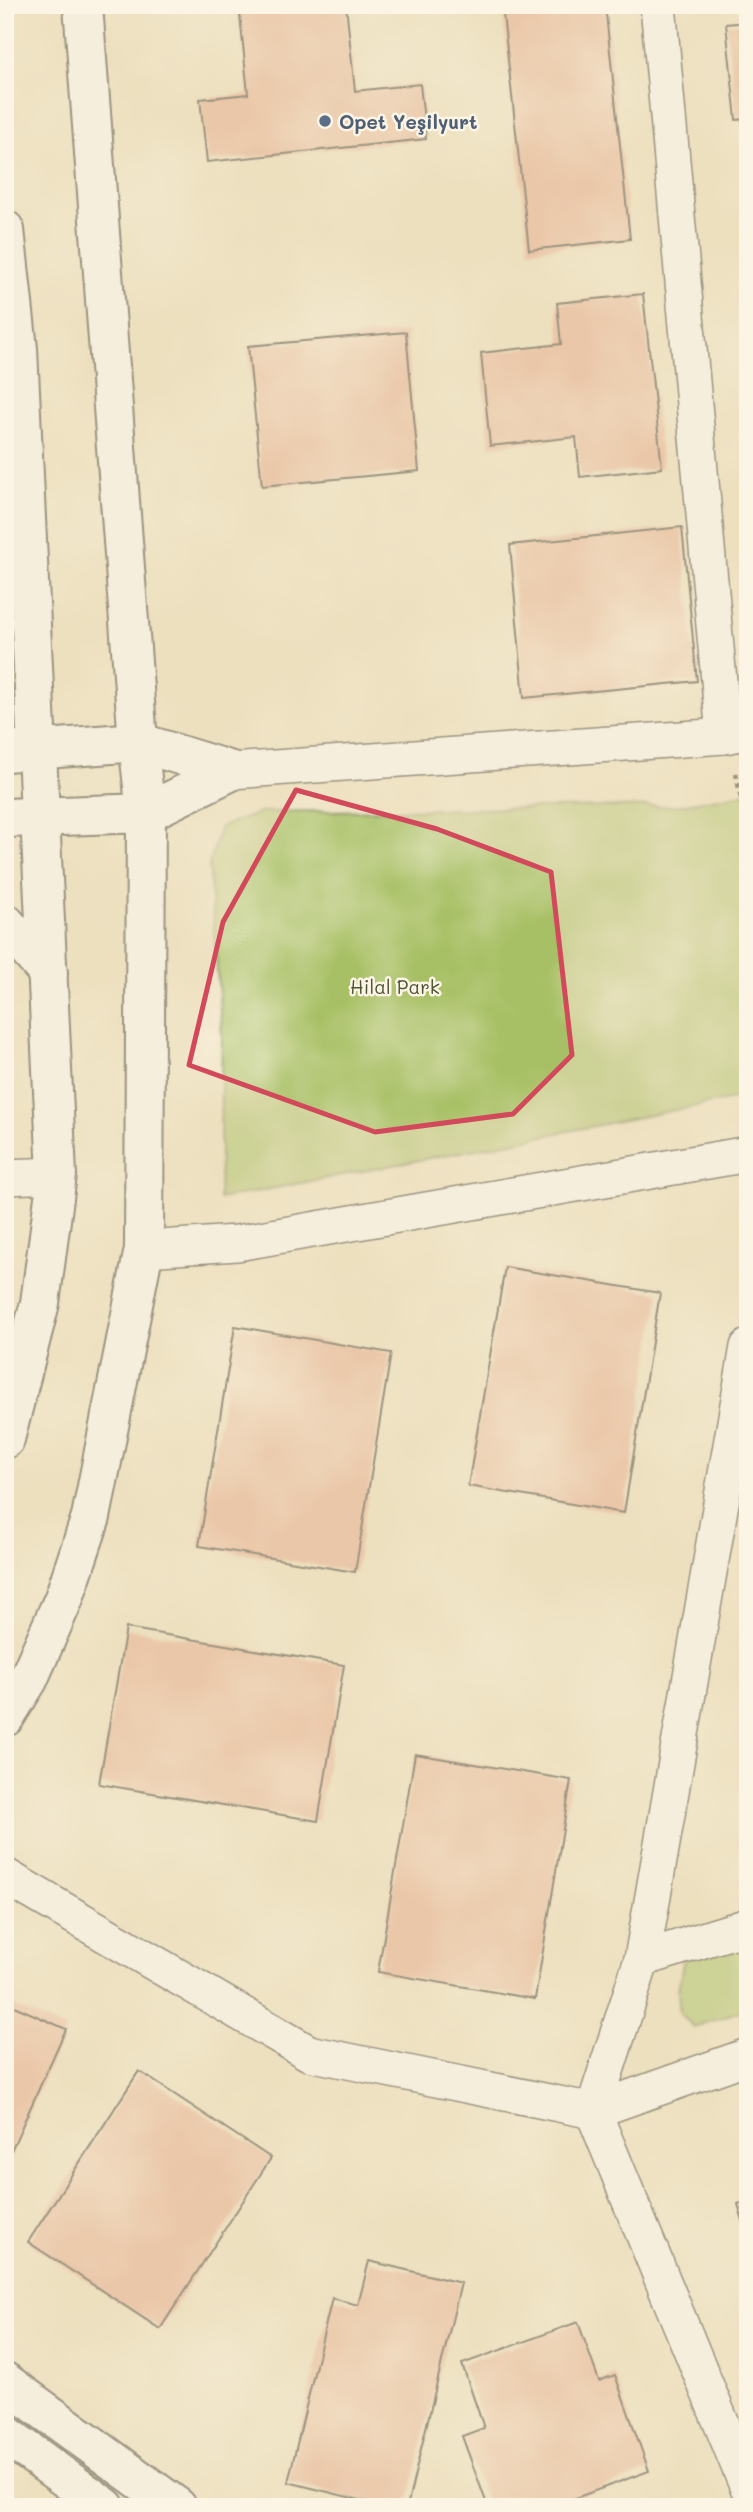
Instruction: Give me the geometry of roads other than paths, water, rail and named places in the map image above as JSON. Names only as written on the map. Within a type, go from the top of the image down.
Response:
[{"type":"main road","points":[[5,1717],[28,1679],[64,1598],[91,1517],[144,1249],[146,813],[138,742],[83,5]]},
{"type":"main road","points":[[5,230],[18,349],[29,595],[21,750],[23,817],[48,974],[57,1175],[40,1303],[5,1439]]},
{"type":"main road","points":[[5,631],[29,595]]},
{"type":"main road","points":[[21,750],[138,742],[231,771]]},
{"type":"main road","points":[[23,817],[146,813],[231,771]]},
{"type":"main road","points":[[5,923],[48,974]]},
{"type":"main road","points":[[5,2382],[177,2507]]},
{"type":"main road","points":[[5,2434],[105,2507]]},
{"type":"street","points":[[231,771],[736,734],[658,5]]},
{"type":"street","points":[[144,1249],[237,1243],[748,1154]]},
{"type":"street","points":[[5,1177],[57,1175]]},
{"type":"street","points":[[748,1347],[642,1959],[593,2110],[748,2488]]},
{"type":"street","points":[[5,1877],[309,2053],[593,2110],[748,2056]]},
{"type":"street","points":[[642,1959],[748,1926]]},
{"type":"place","name":"Opet Yeşilyurt","points":[[325,121]]},
{"type":"park label","name":"Hilal Park","points":[[395,986]]}]
